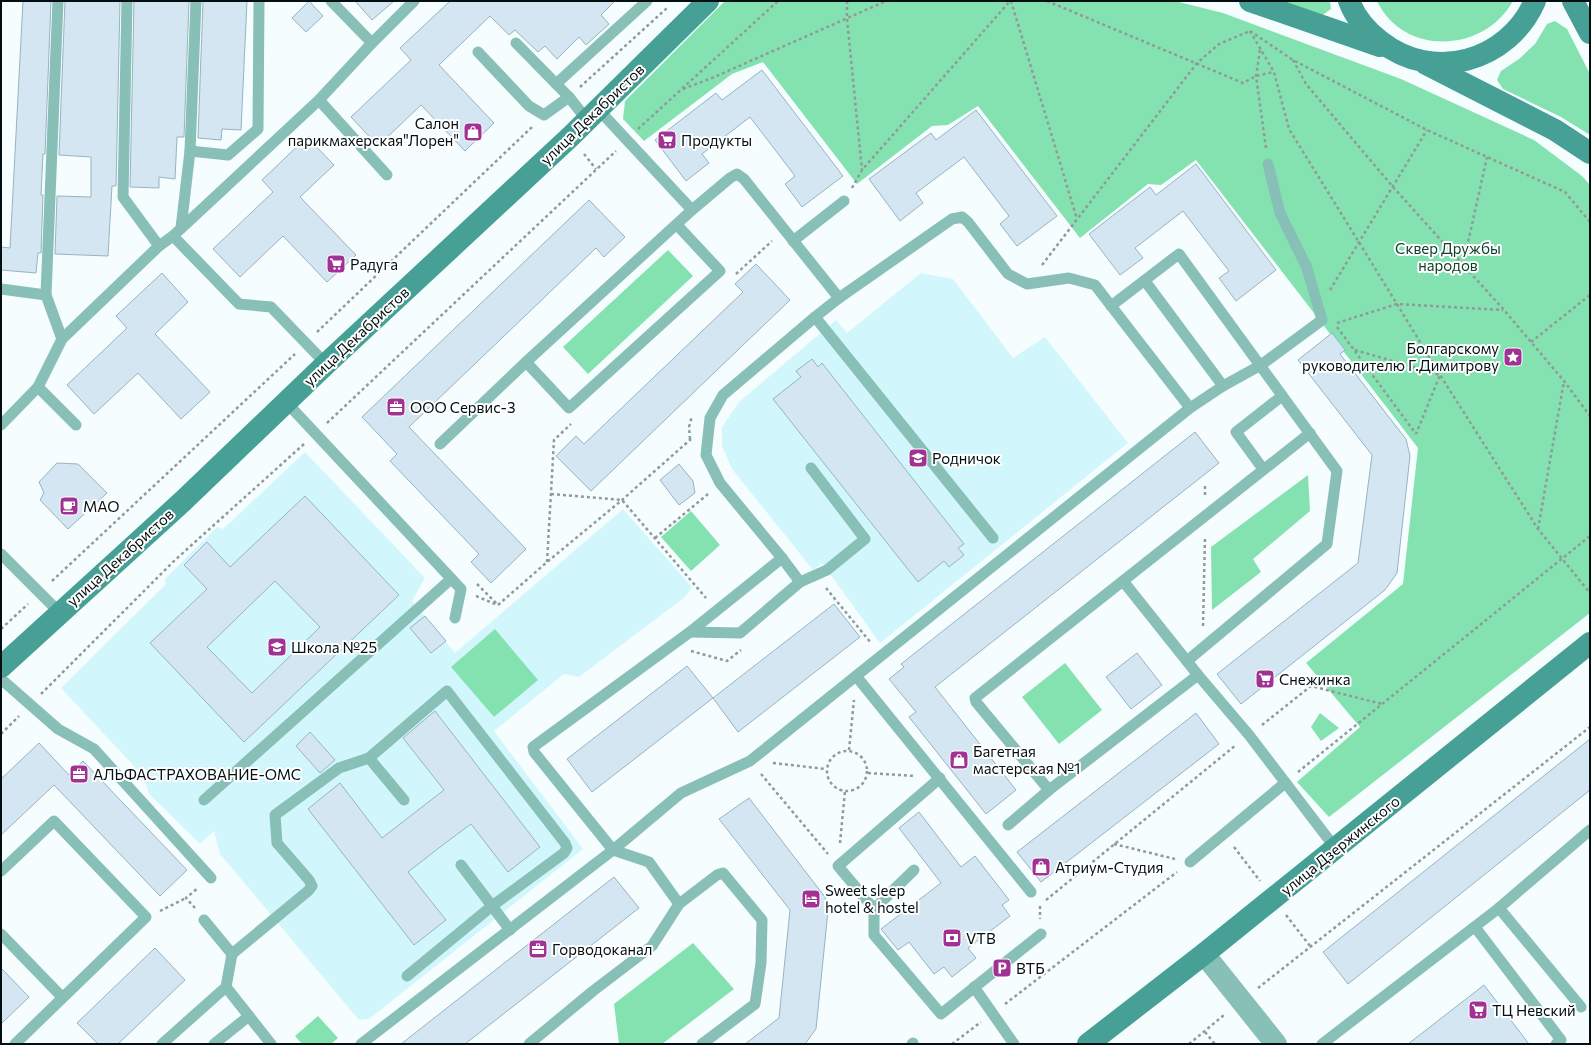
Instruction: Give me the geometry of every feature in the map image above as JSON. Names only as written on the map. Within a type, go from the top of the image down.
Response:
[{"type":"main road","name":"улица Декабристов","points":[[1,667],[182,501],[592,115],[708,1]]},
{"type":"main road","points":[[1250,1],[1420,61],[1555,130],[1590,153]]},
{"type":"main road","points":[[1349,1],[1368,32],[1391,50]]},
{"type":"main road","points":[[1420,61],[1447,63],[1475,58],[1500,45],[1521,26],[1536,1]]},
{"type":"main road","points":[[1573,1],[1590,33]]},
{"type":"main road","name":"улица Дзержинского","points":[[1088,1044],[1336,849],[1590,643]]},
{"type":"street","points":[[1204,954],[1276,1044]]},
{"type":"lane","points":[[58,1],[46,295],[62,339]]},
{"type":"lane","points":[[127,1],[123,198],[159,246]]},
{"type":"lane","points":[[181,228],[190,151],[196,1]]},
{"type":"lane","points":[[190,151],[228,155],[258,129],[259,1]]},
{"type":"lane","points":[[331,1],[372,43]]},
{"type":"lane","points":[[1,425],[38,387],[62,339],[159,246],[173,236],[319,100],[372,43],[414,1]]},
{"type":"lane","points":[[556,84],[647,1]]},
{"type":"lane","points":[[516,43],[568,98],[626,141],[692,210]]},
{"type":"lane","points":[[478,52],[529,106],[544,115],[568,98]]},
{"type":"lane","points":[[319,100],[387,174]]},
{"type":"lane","points":[[361,1044],[613,850],[681,793],[750,761],[1190,408],[1223,386],[1261,365],[1322,320],[1307,268],[1280,213],[1268,164]]},
{"type":"lane","points":[[440,444],[526,362],[692,210],[730,178],[737,174],[744,179],[839,298]]},
{"type":"lane","points":[[793,241],[844,201]]},
{"type":"lane","points":[[800,582],[720,483],[706,455],[710,418],[723,395],[815,317],[839,298],[952,219],[962,217],[968,222],[1008,274],[1027,284],[1069,278],[1095,285],[1190,408]]},
{"type":"lane","points":[[526,362],[569,408],[714,277],[720,271],[677,225]]},
{"type":"lane","points":[[173,236],[239,304],[271,307],[326,364]]},
{"type":"lane","points":[[1111,306],[1179,254],[1337,471],[1327,544],[1187,661]]},
{"type":"lane","points":[[1145,281],[1223,386]]},
{"type":"lane","points":[[1,289],[46,295]]},
{"type":"lane","points":[[815,317],[992,538]]},
{"type":"lane","points":[[38,387],[76,425]]},
{"type":"lane","points":[[1263,469],[1236,432],[1282,396]]},
{"type":"lane","points":[[286,402],[461,589],[455,618]]},
{"type":"lane","points":[[1049,790],[976,702],[975,698],[1310,433]]},
{"type":"lane","points":[[690,632],[740,633],[800,582],[827,570],[865,539],[811,468]]},
{"type":"lane","points":[[1,554],[41,592],[60,613]]},
{"type":"lane","points":[[679,904],[649,862],[613,850],[534,752],[532,747],[690,632],[782,558]]},
{"type":"lane","points":[[204,800],[451,579]]},
{"type":"lane","points":[[1123,581],[1198,675],[1249,735],[1336,849]]},
{"type":"lane","points":[[1008,825],[1049,790],[1198,675]]},
{"type":"lane","points":[[856,676],[1031,892]]},
{"type":"lane","points":[[1,679],[58,729],[94,749],[211,878]]},
{"type":"lane","points":[[162,1044],[226,987],[232,954],[308,891],[312,886],[309,880],[277,843],[275,815],[340,768],[369,758],[447,691],[565,843],[567,848],[564,852],[492,906],[407,976]]},
{"type":"lane","points":[[369,758],[404,800]]},
{"type":"lane","points":[[940,778],[838,866],[874,909],[874,935],[940,1014],[1041,934]]},
{"type":"lane","points":[[1190,862],[1285,783]]},
{"type":"lane","points":[[1,871],[54,821],[146,917],[14,1044]]},
{"type":"lane","points":[[1322,1044],[1499,908],[1590,830]]},
{"type":"lane","points":[[460,865],[510,930]]},
{"type":"lane","points":[[874,909],[914,870]]},
{"type":"lane","points":[[529,1044],[542,1040],[593,991],[652,946],[679,904],[717,875],[723,873],[762,920],[761,963],[755,1004],[702,1044]]},
{"type":"lane","points":[[1499,908],[1581,1007]]},
{"type":"lane","points":[[204,920],[232,954]]},
{"type":"lane","points":[[1475,927],[1562,1040],[1556,1044]]},
{"type":"lane","points":[[1,934],[62,997]]},
{"type":"lane","points":[[226,987],[271,1044]]},
{"type":"lane","points":[[974,987],[1014,1044]]},
{"type":"lane","points":[[214,1044],[249,1016]]},
{"type":"path","points":[[1,734],[175,560],[316,434],[680,90],[778,1]]},
{"type":"path","points":[[847,1],[847,19],[862,170],[1011,1]]},
{"type":"path","points":[[680,90],[712,78],[886,1]]},
{"type":"path","points":[[1011,1],[1077,219]]},
{"type":"path","points":[[1047,1],[1197,63],[1243,84],[1256,76],[1274,72]]},
{"type":"path","points":[[568,98],[669,6]]},
{"type":"path","points":[[1027,284],[1197,63],[1219,44],[1250,31]]},
{"type":"path","points":[[1250,31],[1274,72],[1289,129],[1440,375],[1538,529],[1590,593]]},
{"type":"path","points":[[1250,31],[1292,60],[1427,130],[1565,192],[1590,222]]},
{"type":"path","points":[[1260,49],[1256,76],[1268,164]]},
{"type":"path","points":[[1292,60],[1306,84],[1393,187],[1504,310],[1564,381],[1590,416]]},
{"type":"path","points":[[1,629],[306,343],[544,115]]},
{"type":"path","points":[[1322,320],[1325,299],[1427,130]]},
{"type":"path","points":[[1463,265],[1487,157]]},
{"type":"path","points":[[732,277],[784,230]]},
{"type":"path","points":[[1531,342],[1590,295]]},
{"type":"path","points":[[1440,375],[1416,434],[1335,324],[1397,304],[1504,310]]},
{"type":"path","points":[[1355,350],[1440,375]]},
{"type":"path","points":[[1538,529],[1564,381]]},
{"type":"path","points":[[547,562],[554,440],[577,419]]},
{"type":"path","points":[[461,589],[498,605],[622,500],[690,439]]},
{"type":"path","points":[[654,538],[720,483]]},
{"type":"path","points":[[1203,648],[1205,486]]},
{"type":"path","points":[[550,494],[622,500],[717,610]]},
{"type":"path","points":[[1285,783],[1590,536]]},
{"type":"path","points":[[822,582],[881,656]]},
{"type":"path","points":[[688,651],[727,661],[745,646]]},
{"type":"path","points":[[849,750],[856,676]]},
{"type":"path","points":[[1041,934],[1040,904],[1311,686],[1382,704]]},
{"type":"path","points":[[1189,1044],[1241,1001],[1590,728]]},
{"type":"path","points":[[849,750],[863,757],[868,773],[860,787],[845,792],[831,784],[826,769],[834,754],[849,750]]},
{"type":"path","points":[[750,761],[826,769]]},
{"type":"path","points":[[750,761],[838,866]]},
{"type":"path","points":[[868,773],[940,778]]},
{"type":"path","points":[[838,866],[845,792]]},
{"type":"path","points":[[1114,844],[1190,862]]},
{"type":"path","points":[[952,1044],[1190,862]]},
{"type":"path","points":[[146,917],[186,898],[211,878]]},
{"type":"path","points":[[186,898],[204,920]]},
{"type":"path","points":[[1205,1032],[1215,1044]]},
{"type":"shaded area","name":"Родничок","points":[[921,273],[953,279],[1013,358],[1045,337],[1128,443],[880,643],[822,563],[813,570],[732,469],[722,446],[722,427],[739,402],[836,320],[847,333]]},
{"type":"shaded area","points":[[305,452],[425,578],[412,601],[455,653],[623,509],[692,587],[685,597],[579,677],[564,674],[494,731],[583,849],[369,1019],[359,1020],[220,854],[214,831],[200,844],[149,794],[144,777],[61,688],[166,584],[165,579],[217,527],[223,529]]},
{"type":"green space","name":"Сквер Дружбы народов","points":[[725,1],[1175,1],[1223,13],[1401,79],[1534,140],[1582,176],[1590,185],[1590,613],[1329,817],[1297,782],[1360,727],[1306,663],[1403,584],[1418,448],[1196,160],[1161,185],[1148,184],[1080,238],[978,106],[948,125],[932,126],[857,184],[763,62],[732,74],[644,141],[623,119],[625,101]]},
{"type":"green space","points":[[1270,1],[1330,1],[1331,9],[1321,16]]},
{"type":"green space","points":[[1377,1],[1513,1],[1500,18],[1483,31],[1464,39],[1444,42],[1424,39],[1406,32],[1389,19]]},
{"type":"green space","points":[[1555,21],[1567,29],[1590,74],[1590,135],[1561,117],[1503,89],[1497,80],[1501,71],[1519,59],[1535,44],[1547,24]]},
{"type":"green space","points":[[668,250],[693,276],[588,374],[563,347]]},
{"type":"green space","points":[[1308,475],[1310,511],[1253,559],[1261,572],[1212,610],[1211,547]]},
{"type":"green space","points":[[691,511],[720,545],[691,571],[661,537]]},
{"type":"green space","points":[[495,629],[538,680],[494,717],[451,667]]},
{"type":"green space","points":[[1065,663],[1102,710],[1059,744],[1022,697]]},
{"type":"green space","points":[[1320,713],[1339,728],[1321,741],[1311,727]]},
{"type":"green space","points":[[693,943],[734,989],[662,1044],[619,1044],[614,1004]]},
{"type":"green space","points":[[318,1016],[338,1038],[331,1044],[302,1044],[295,1036]]},
{"type":"building","points":[[23,1],[51,1],[45,154],[43,154],[41,195],[43,195],[41,253],[38,253],[36,273],[1,270],[1,247],[10,248]]},
{"type":"building","points":[[65,1],[120,1],[116,186],[112,186],[108,256],[55,254],[57,196],[91,197],[91,157],[59,155]]},
{"type":"building","points":[[134,1],[189,1],[184,137],[177,137],[175,179],[159,177],[159,188],[130,187]]},
{"type":"building","points":[[203,1],[247,1],[241,130],[222,129],[221,140],[198,138]]},
{"type":"building","points":[[309,1],[323,16],[306,32],[292,18]]},
{"type":"building","points":[[355,1],[394,1],[372,20]]},
{"type":"building","points":[[450,1],[615,1],[601,15],[609,24],[586,45],[579,37],[557,59],[545,46],[538,52],[515,30],[509,35],[490,16],[439,65],[494,123],[465,151],[421,105],[378,146],[351,117],[411,60],[400,48]]},
{"type":"building","points":[[762,70],[843,176],[802,207],[785,184],[795,176],[750,117],[702,154],[709,163],[686,181],[655,140],[716,93],[722,100]]},
{"type":"building","points":[[976,110],[1057,216],[1017,246],[1000,224],[1009,216],[964,157],[916,193],[923,203],[900,221],[869,179],[931,133],[936,140]]},
{"type":"building","points":[[307,137],[334,165],[300,197],[356,255],[327,282],[283,236],[240,277],[213,249],[273,192],[262,180]]},
{"type":"building","points":[[1196,164],[1276,270],[1236,301],[1219,278],[1229,271],[1183,211],[1135,248],[1143,258],[1120,275],[1089,234],[1150,187],[1156,195]]},
{"type":"building","points":[[589,200],[625,237],[604,257],[596,248],[409,427],[526,549],[491,583],[471,562],[479,554],[390,461],[397,454],[362,417]]},
{"type":"building","points":[[756,264],[790,300],[591,491],[556,456],[576,436],[584,444],[743,292],[735,284]]},
{"type":"building","points":[[162,273],[188,302],[155,334],[210,392],[181,419],[138,373],[94,414],[67,385],[127,328],[116,316]]},
{"type":"building","points":[[1332,333],[1345,350],[1340,354],[1406,439],[1410,456],[1397,573],[1385,590],[1241,704],[1217,674],[1358,563],[1372,455],[1298,360]]},
{"type":"building","points":[[812,359],[818,367],[822,363],[964,544],[958,548],[964,555],[949,567],[944,561],[918,582],[773,399],[801,377],[796,371]]},
{"type":"building","points":[[1195,432],[1219,463],[935,687],[1016,790],[986,814],[909,717],[916,712],[889,679],[904,667],[901,664]]},
{"type":"building","points":[[57,463],[78,464],[107,493],[68,529],[40,500],[44,493],[39,482]]},
{"type":"building","points":[[679,464],[693,481],[695,493],[679,505],[660,480]]},
{"type":"building","points":[[305,496],[399,595],[244,742],[150,643],[207,589],[184,565],[207,542],[230,567]],"holes":[[[275,581],[320,627],[252,693],[207,647]]]},
{"type":"building","points":[[834,604],[860,637],[738,732],[713,698]]},
{"type":"building","points":[[425,616],[446,641],[431,653],[410,628]]},
{"type":"building","points":[[1137,653],[1162,685],[1131,709],[1106,677]]},
{"type":"building","points":[[687,666],[713,698],[592,792],[567,759]]},
{"type":"building","points":[[435,711],[540,847],[508,872],[471,824],[408,872],[446,920],[414,945],[308,809],[340,783],[382,838],[444,790],[403,738]]},
{"type":"building","points":[[1196,713],[1219,744],[1041,882],[1017,852]]},
{"type":"building","points":[[310,732],[335,760],[320,773],[296,746]]},
{"type":"building","points":[[1590,739],[1590,790],[1348,984],[1323,952]]},
{"type":"building","points":[[39,743],[69,775],[83,761],[187,870],[160,896],[54,785],[1,835],[1,779]]},
{"type":"building","points":[[749,798],[825,897],[828,911],[816,1029],[805,1044],[745,1044],[779,1018],[790,910],[719,819]]},
{"type":"building","points":[[919,812],[961,867],[975,856],[1009,900],[1002,905],[1010,916],[968,948],[976,958],[952,977],[944,967],[934,974],[909,942],[898,950],[881,929],[941,883],[899,828]]},
{"type":"building","points":[[614,877],[639,908],[465,1044],[401,1044]]},
{"type":"building","points":[[155,948],[185,980],[118,1044],[98,1044],[77,1023]]},
{"type":"building","points":[[1,968],[29,997],[1,1024]]},
{"type":"building","name":"ТЦ Невский","points":[[1484,985],[1529,1044],[1408,1044]]},
{"type":"place","name":"Салон парикмахерская\"Лорен\"","points":[[473,132]]},
{"type":"place","name":"Продукты","points":[[667,140]]},
{"type":"place","name":"Радуга","points":[[336,264]]},
{"type":"place","name":"Болгарскому руководителю Г.Димитрову","points":[[1513,357]]},
{"type":"place","name":"ООО Сервис-3","points":[[396,407]]},
{"type":"place","name":"Родничок","points":[[918,458]]},
{"type":"place","name":"МАО","points":[[69,506]]},
{"type":"place","name":"Школа №25","points":[[277,647]]},
{"type":"place","name":"Снежинка","points":[[1265,679]]},
{"type":"place","name":"Багетная мастерская №1","points":[[959,760]]},
{"type":"place","name":"АЛЬФАСТРАХОВАНИЕ-ОМС","points":[[79,774]]},
{"type":"place","name":"Атриум-Студия","points":[[1041,867]]},
{"type":"place","name":"Sweet sleep hotel & hostel","points":[[811,899]]},
{"type":"place","name":"VTB","points":[[952,938]]},
{"type":"place","name":"Горводоканал","points":[[538,949]]},
{"type":"place","name":"ВТБ","points":[[1002,968]]},
{"type":"place","name":"ТЦ Невский","points":[[1478,1010]]}]
